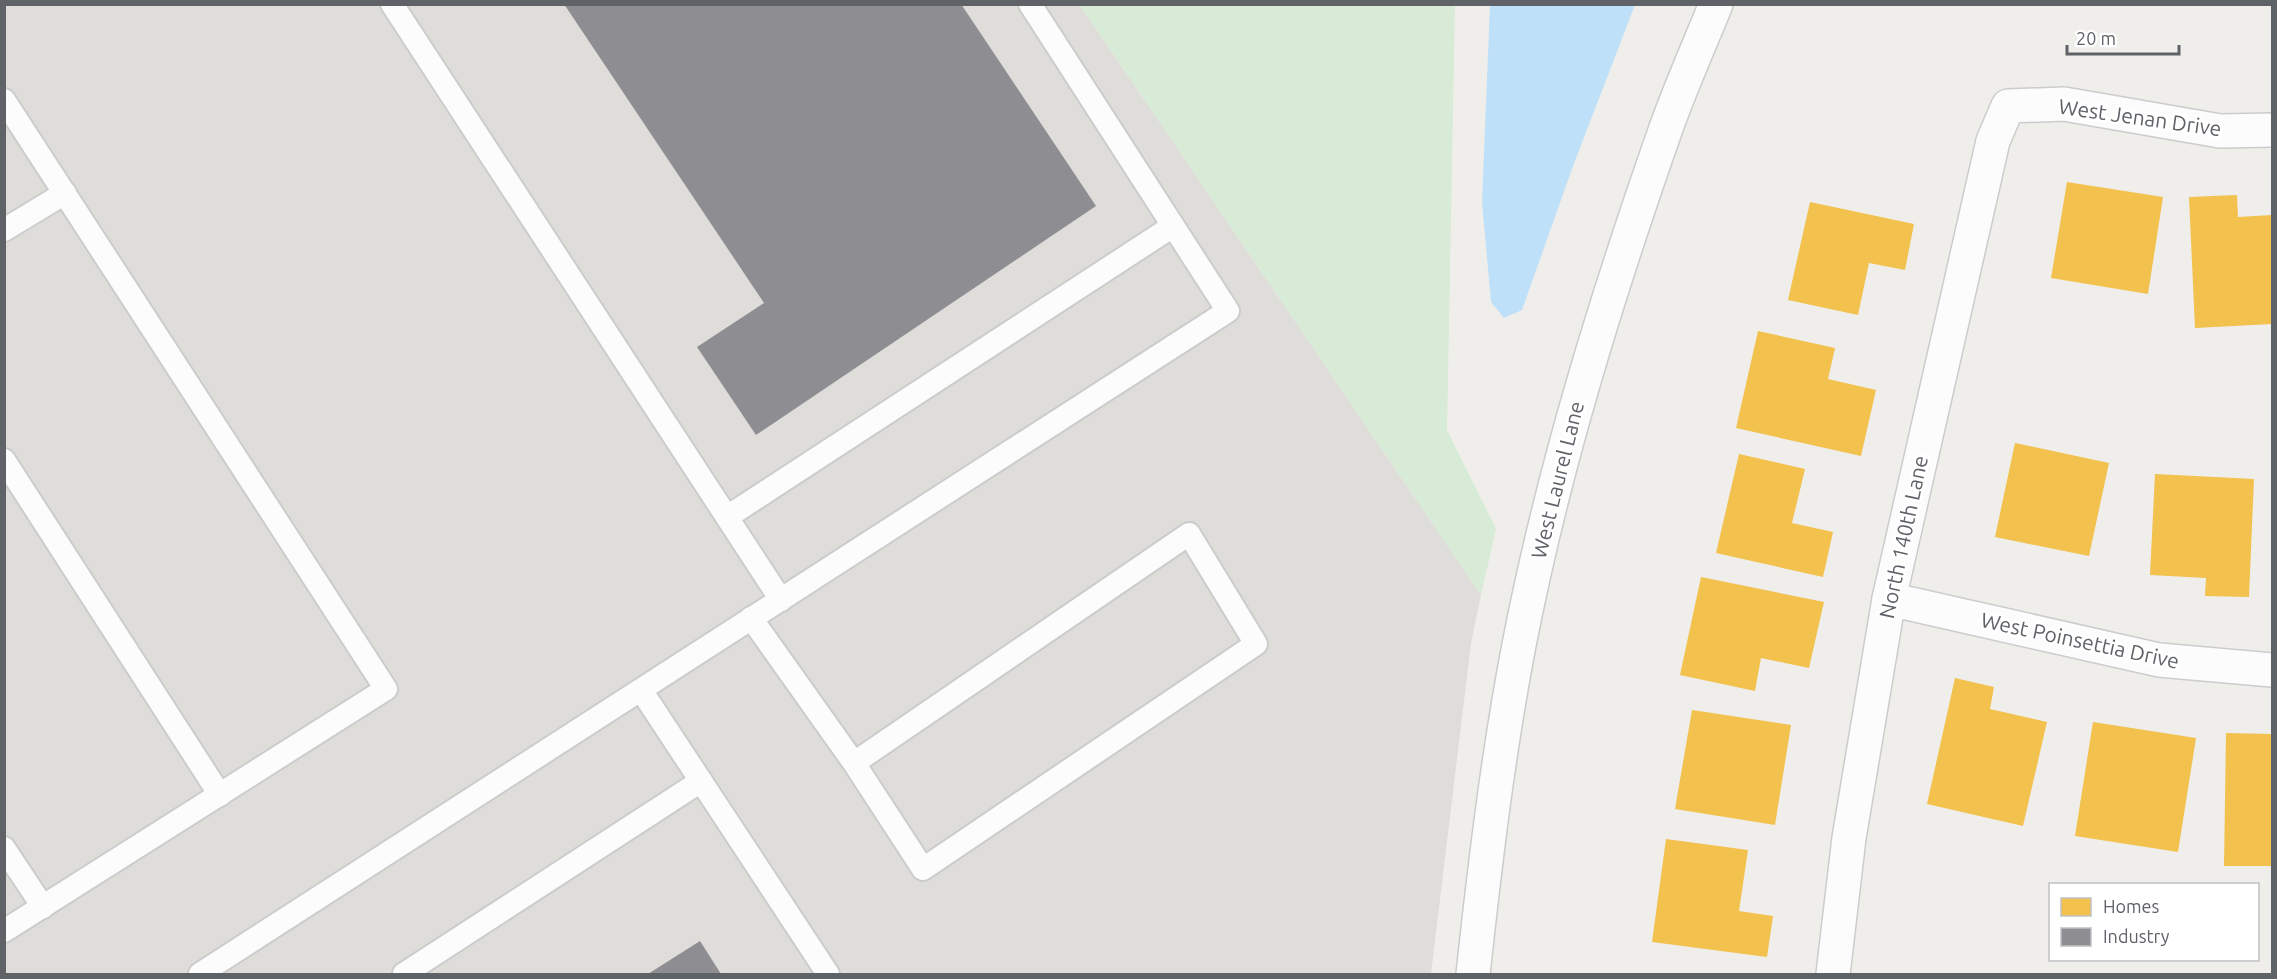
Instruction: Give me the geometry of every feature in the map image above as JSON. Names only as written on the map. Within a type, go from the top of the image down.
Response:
[{"type":"street","name":"West Laurel Lane","points":[[1473,975],[1497,774],[1519,644],[1548,512],[1584,377],[1665,129],[1716,4]]},
{"type":"street","name":"West Jenan Drive","points":[[2008,106],[2064,104],[2220,131],[2272,130]]},
{"type":"street","name":"North 140th Lane","points":[[1833,975],[1849,838],[1889,599],[1993,141],[2008,106]]},
{"type":"street","name":"West Poinsettia Drive","points":[[1889,599],[2158,660],[2272,670]]},
{"type":"lane","points":[[392,4],[781,600]]},
{"type":"lane","points":[[200,975],[1228,311],[1030,4]]},
{"type":"lane","points":[[4,100],[386,689],[4,931]]},
{"type":"lane","points":[[4,230],[65,192]]},
{"type":"lane","points":[[727,517],[1173,226]]},
{"type":"lane","points":[[4,459],[220,795]]},
{"type":"lane","points":[[751,618],[854,763],[923,868],[1256,644],[1189,534],[854,763]]},
{"type":"lane","points":[[641,690],[828,975]]},
{"type":"lane","points":[[404,975],[701,781]]},
{"type":"lane","points":[[4,848],[43,907]]},
{"type":"shaded area","points":[[5,5],[1080,5],[1481,595],[1471,643],[1431,974],[5,974]]},
{"type":"green space","points":[[1080,5],[1455,5],[1447,430],[1496,529],[1481,595]]},
{"type":"water","points":[[1490,5],[1635,5],[1573,166],[1522,310],[1504,318],[1491,302],[1482,202]]},
{"type":"building: Homes","points":[[2067,182],[2163,197],[2148,294],[2051,278]]},
{"type":"building: Homes","points":[[2237,195],[2238,217],[2272,215],[2272,324],[2195,328],[2189,197]]},
{"type":"building: Homes","points":[[1810,202],[1914,224],[1905,270],[1869,263],[1858,315],[1788,300]]},
{"type":"building: Homes","points":[[1758,331],[1835,348],[1828,379],[1876,390],[1861,456],[1736,428]]},
{"type":"building: Homes","points":[[2015,443],[2109,463],[2089,556],[1995,537]]},
{"type":"building: Homes","points":[[1739,454],[1805,469],[1792,523],[1833,532],[1823,577],[1716,553]]},
{"type":"building: Homes","points":[[2155,474],[2254,479],[2249,597],[2205,596],[2206,578],[2150,575]]},
{"type":"building: Homes","points":[[1701,577],[1824,602],[1809,668],[1761,658],[1755,691],[1680,675]]},
{"type":"building: Homes","points":[[1955,678],[1994,687],[1990,709],[2047,722],[2023,826],[1927,804]]},
{"type":"building: Homes","points":[[1692,710],[1791,725],[1775,825],[1675,809]]},
{"type":"building: Homes","points":[[2093,722],[2196,738],[2178,852],[2075,836]]},
{"type":"building: Homes","points":[[2226,733],[2272,734],[2272,866],[2224,866]]},
{"type":"building: Homes","points":[[1666,839],[1748,850],[1739,911],[1773,916],[1767,957],[1652,942]]},
{"type":"building: Industry","points":[[564,4],[961,4],[1096,206],[756,435],[697,347],[764,303]]},
{"type":"building: Industry","points":[[700,941],[721,974],[648,974]]}]
